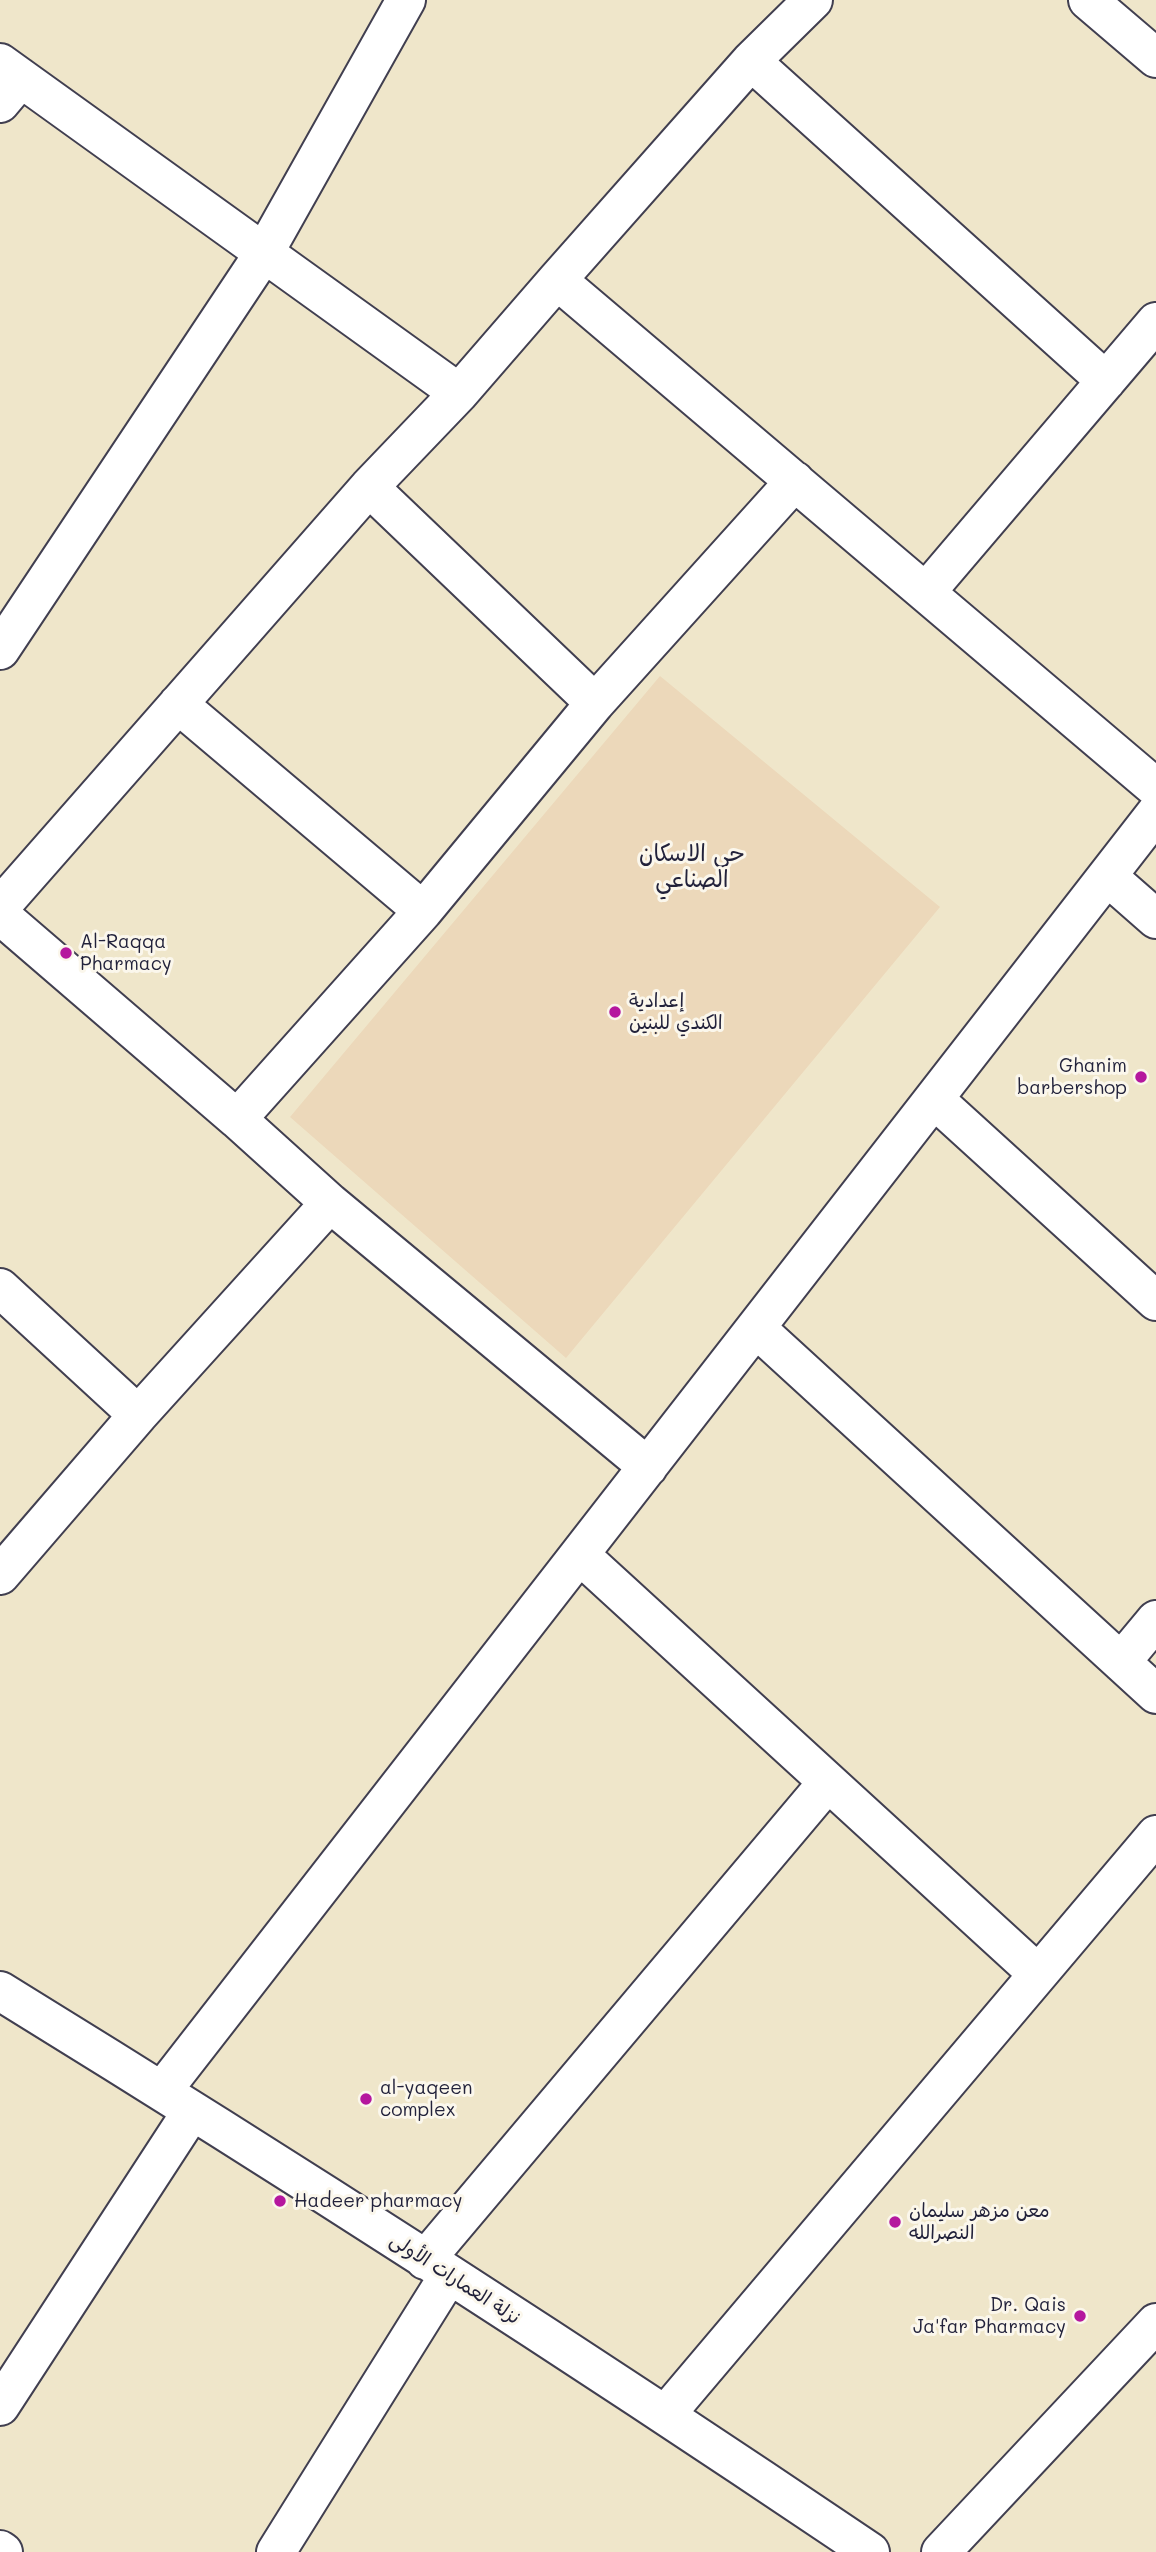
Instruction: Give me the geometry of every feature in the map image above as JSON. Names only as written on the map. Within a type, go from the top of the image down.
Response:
[{"type":"street","points":[[0,650],[264,253],[406,0]]},
{"type":"street","points":[[0,907],[369,487],[459,393],[751,61],[813,0]]},
{"type":"street","points":[[1088,0],[1156,58]]},
{"type":"street","points":[[751,61],[1106,381]]},
{"type":"street","points":[[7,81],[264,253],[459,393]]},
{"type":"street","points":[[557,279],[1156,788]]},
{"type":"street","points":[[926,592],[1156,323]]},
{"type":"street","points":[[237,1119],[424,911],[595,704],[795,481]]},
{"type":"street","points":[[369,487],[595,704]]},
{"type":"street","points":[[178,704],[424,911]]},
{"type":"street","points":[[0,2406],[177,2101],[580,1555],[1156,813]]},
{"type":"street","points":[[1107,876],[1156,919]]},
{"type":"street","points":[[0,915],[237,1119],[330,1203],[648,1467]]},
{"type":"street","points":[[934,1099],[1156,1301]]},
{"type":"street","points":[[0,1575],[138,1415],[330,1203]]},
{"type":"street","points":[[0,1288],[138,1415]]},
{"type":"street","points":[[756,1328],[1156,1694]]},
{"type":"street","points":[[580,1555],[1038,1974]]},
{"type":"street","points":[[1121,1662],[1156,1620]]},
{"type":"street","points":[[278,2552],[437,2267],[828,1782]]},
{"type":"street","points":[[666,2414],[1156,1835]]},
{"type":"street","name":"نزلة العمارات الأولى","points":[[0,1991],[666,2414],[870,2552]]},
{"type":"street","points":[[941,2552],[1156,2323]]},
{"type":"shaded area","name":"إعدادية الكندي للبنين","points":[[660,676],[940,907],[566,1358],[290,1117]]},
{"type":"place","name":"Al-Raqqa Pharmacy","points":[[66,953]]},
{"type":"place","name":"إعدادية الكندي للبنين","points":[[615,1012]]},
{"type":"place","name":"Ghanim barbershop","points":[[1141,1077]]},
{"type":"place","name":"al-yaqeen complex","points":[[366,2099]]},
{"type":"place","name":"Hadeer pharmacy","points":[[280,2201]]},
{"type":"place","name":"معن مزهر سليمان النصرالله","points":[[895,2222]]},
{"type":"place","name":"Dr. Qais Ja'far Pharmacy","points":[[1080,2316]]},
{"type":"district","name":"حي الاسكان الصناعي","points":[[692,867]]}]
